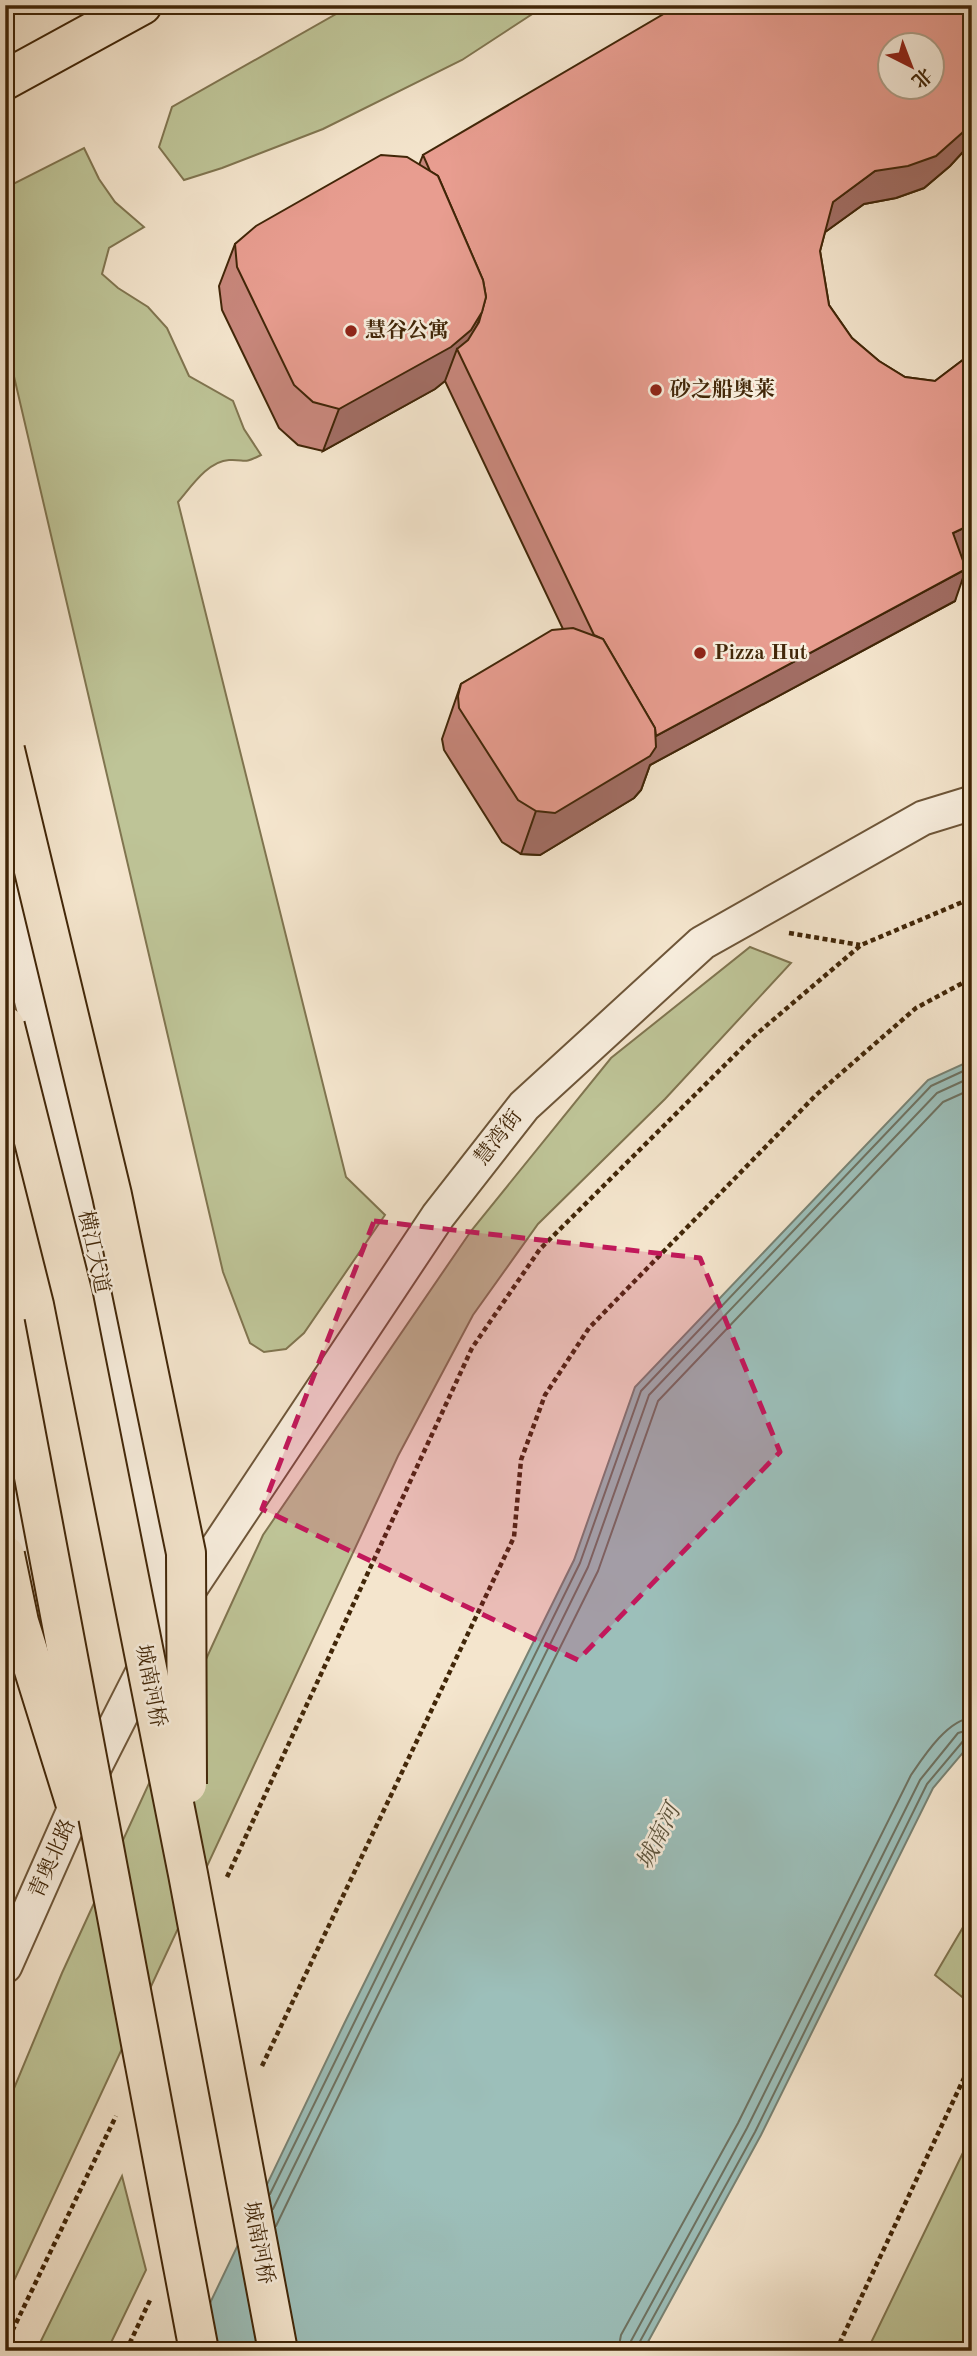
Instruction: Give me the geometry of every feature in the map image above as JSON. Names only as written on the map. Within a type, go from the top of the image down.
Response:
[{"type":"main road","points":[[5,80],[142,5]]},
{"type":"main road","points":[[5,750],[112,1195],[186,1553],[188,1874]]},
{"type":"main road","name":"城南河桥","points":[[5,1026],[73,1296],[188,1874],[278,2351]]},
{"type":"main road","points":[[5,1323],[199,2351]]},
{"type":"main road","points":[[5,1555],[19,1622],[131,1985]]},
{"type":"street","name":"慧湾街","points":[[83,1790],[168,1622],[438,1216],[524,1105],[702,943],[923,818],[972,803]]},
{"type":"street","name":"横江大道","points":[[5,886],[69,1137],[168,1622]]},
{"type":"street","points":[[5,1450],[83,1790]]},
{"type":"street","name":"青奥北路","points":[[5,1966],[83,1790]]},
{"type":"path","points":[[226,1879],[472,1348],[540,1249],[753,1037],[861,945],[972,898]]},
{"type":"path","points":[[788,933],[861,945]]},
{"type":"path","points":[[257,2076],[514,1537],[521,1461],[545,1395],[589,1328],[816,1095],[916,1008],[972,978]]},
{"type":"path","points":[[836,2351],[972,2061]]},
{"type":"path","points":[[5,2346],[120,2106]]},
{"type":"path","points":[[126,2351],[155,2288]]},
{"type":"highlighted area","points":[[374,1221],[700,1258],[780,1452],[578,1660],[262,1509]]},
{"type":"green space","points":[[352,5],[540,5],[540,9],[462,60],[323,129],[184,180],[159,147],[172,107]]},
{"type":"green space","points":[[84,148],[99,179],[115,202],[144,227],[109,248],[102,274],[148,307],[167,328],[189,376],[233,401],[244,429],[261,455],[247,461],[221,461],[200,476],[178,502],[346,1177],[385,1215],[304,1333],[286,1349],[264,1352],[250,1343],[223,1272],[5,338],[5,188]]},
{"type":"green space","points":[[750,947],[791,963],[665,1099],[538,1224],[473,1315],[398,1456],[5,2300],[5,2110],[62,1973],[263,1535],[471,1231],[611,1058]]},
{"type":"green space","points":[[972,1912],[972,2005],[935,1975]]},
{"type":"green space","points":[[972,2134],[972,2351],[867,2351]]},
{"type":"green space","points":[[122,2176],[146,2270],[107,2351],[36,2351]]},
{"type":"water","name":"城南河","points":[[972,1060],[972,1742],[933,1788],[761,2135],[643,2351],[187,2351],[344,2024],[574,1560],[635,1387],[928,1080]]},
{"type":"building","name":"砂之船奥莱","points":[[679,5],[972,5],[972,122],[936,156],[908,166],[875,171],[833,202],[820,251],[829,305],[852,338],[879,361],[905,377],[935,381],[972,353],[972,524],[953,533],[966,569],[656,736],[655,728],[603,639],[594,635],[457,349],[468,340],[479,322],[486,297],[483,280],[438,176],[430,171],[423,155]]},
{"type":"building","name":"慧谷公寓","points":[[381,155],[407,157],[438,176],[483,280],[486,297],[482,312],[471,330],[451,347],[339,409],[313,402],[294,385],[237,267],[235,244],[256,226]]},
{"type":"building","points":[[573,628],[603,639],[655,728],[656,747],[650,756],[555,813],[536,811],[518,800],[459,708],[458,696],[461,684],[552,630]]},
{"type":"place","name":"慧谷公寓","points":[[351,331]]},
{"type":"place","name":"砂之船奥莱","points":[[656,390]]},
{"type":"place","name":"Pizza Hut","points":[[700,653]]}]
